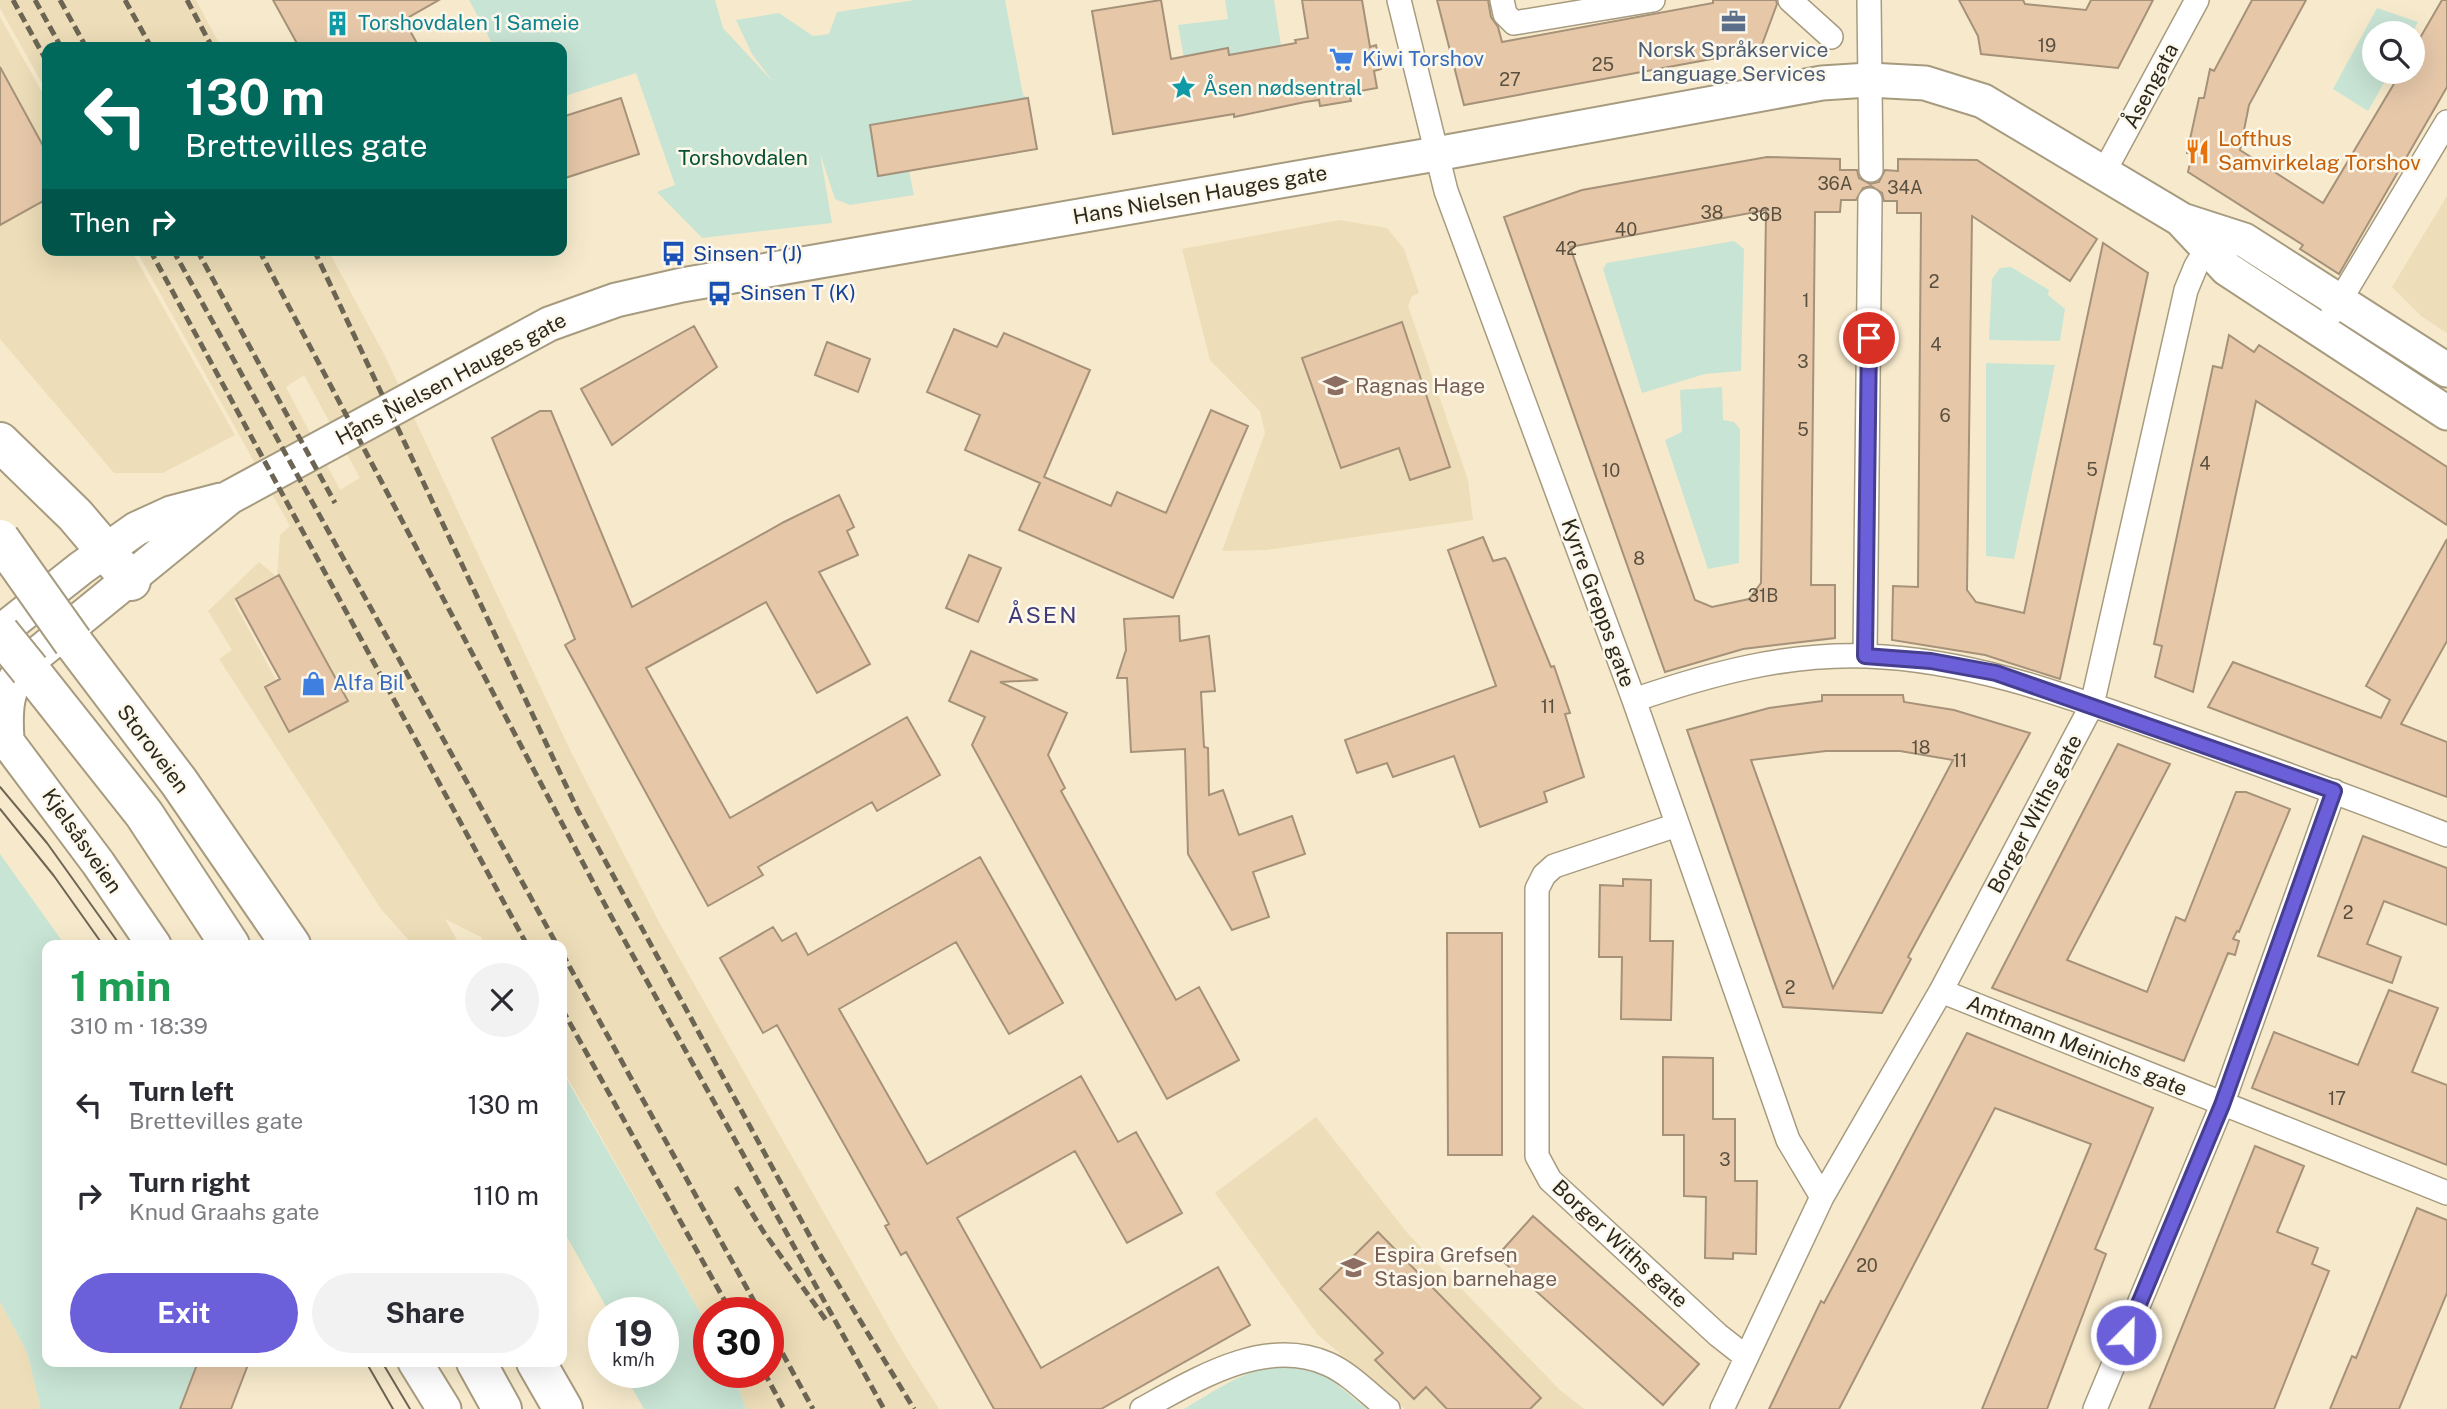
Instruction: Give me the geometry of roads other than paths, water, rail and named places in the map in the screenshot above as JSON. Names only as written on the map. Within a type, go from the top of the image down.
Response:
[{"type":"highway","points":[[0,442],[107,549],[131,580]]},
{"type":"highway","points":[[0,539],[72,642]]},
{"type":"highway","name":"Storoveien","points":[[0,565],[72,642],[179,782],[288,940]]},
{"type":"highway","points":[[0,633],[144,814],[227,940]]},
{"type":"highway","points":[[0,643],[22,658]]},
{"type":"highway","points":[[479,1367],[502,1409]]},
{"type":"highway","points":[[539,1367],[563,1409]]},
{"type":"street","name":"Kyrre Grepps gate","points":[[1399,0],[1436,154],[1634,700],[1788,1140],[1822,1197]]},
{"type":"street","points":[[1502,0],[1505,14],[1514,23],[1653,0]]},
{"type":"street","points":[[1790,0],[1831,37]]},
{"type":"street","points":[[1870,0],[1871,170]]},
{"type":"street","name":"Åsengata","points":[[2104,172],[2197,0]]},
{"type":"street","name":"Hans Nielsen Hauges gate","points":[[4,735],[9,690],[22,658],[131,580],[230,497],[549,324],[616,300],[907,244],[1436,154],[1767,92],[1869,79],[1925,83],[1983,101],[2213,240],[2227,269],[2447,412]]},
{"type":"street","points":[[2321,331],[2447,122]]},
{"type":"street","points":[[1865,656],[1870,200]]},
{"type":"street","name":"Hans Nielsen Hauges gate","points":[[2213,240],[2244,240],[2447,370]]},
{"type":"street","name":"Borger Withs gate","points":[[1722,1409],[1822,1197],[1941,992],[2092,705],[2186,290],[2213,240]]},
{"type":"street","name":"Hans Nielsen Hauges gate","points":[[0,633],[107,549],[153,521],[230,497]]},
{"type":"street","points":[[1634,700],[1709,675],[1773,662],[1865,656],[1931,661],[1996,673],[2092,705],[2334,791],[2447,835]]},
{"type":"street","name":"Kjelsåsveien","points":[[4,735],[150,940]]},
{"type":"street","points":[[2095,1409],[2222,1105],[2334,791]]},
{"type":"street","name":"Borger Withs gate","points":[[1677,825],[1554,866],[1537,889],[1537,1156],[1550,1180],[1718,1335],[1746,1357]]},
{"type":"street","name":"Amtmann Meinichs gate","points":[[1941,992],[2447,1193]]},
{"type":"street","points":[[1142,1409],[1216,1369],[1294,1353],[1330,1364],[1388,1409]]},
{"type":"street","points":[[418,1367],[444,1409]]},
{"type":"tram line","points":[[0,787],[47,843],[116,940]]},
{"type":"tram line","points":[[0,809],[54,876],[99,940]]},
{"type":"tram line","points":[[369,1367],[393,1409]]},
{"type":"tram line","points":[[385,1367],[410,1409]]},
{"type":"railway","points":[[13,0],[42,53]]},
{"type":"railway","points":[[35,0],[58,42]]},
{"type":"railway","points":[[60,0],[83,42]]},
{"type":"railway","points":[[125,0],[148,42]]},
{"type":"railway","points":[[187,0],[209,42]]},
{"type":"railway","points":[[153,256],[524,940]]},
{"type":"railway","points":[[176,256],[554,940]]},
{"type":"railway","points":[[200,256],[335,503]]},
{"type":"railway","points":[[262,256],[611,916],[884,1409]]},
{"type":"railway","points":[[317,256],[578,811],[819,1253],[914,1409]]},
{"type":"railway","points":[[567,962],[752,1297]]},
{"type":"railway","points":[[567,1018],[723,1297]]},
{"type":"railway","points":[[736,1187],[763,1231],[828,1323]]},
{"type":"railway","points":[[784,1356],[813,1409]]},
{"type":"railway","points":[[773,1388],[784,1409]]},
{"type":"place","name":"Norsk Språkservice Language Services","points":[[1733,21]]},
{"type":"place","name":"Torshovdalen 1 Sameie","points":[[338,23]]},
{"type":"place","name":"Kiwi Torshov","points":[[1342,59]]},
{"type":"place","name":"Åsen nødsentral","points":[[1183,88]]},
{"type":"place","name":"Lofthus Samvirkelag Torshov","points":[[2198,151]]},
{"type":"place","name":"Sinsen T (J)","points":[[673,254]]},
{"type":"place","name":"Sinsen T (K)","points":[[720,293]]},
{"type":"place","name":"Ragnas Hage","points":[[1335,386]]},
{"type":"place","name":"Alfa Bil","points":[[313,683]]},
{"type":"place","name":"Espira Grefsen Stasjon barnehage","points":[[1354,1267]]},
{"type":"district","name":"ÅSEN","points":[[1043,615]]},
{"type":"park label","name":"Torshovdalen","points":[[743,158]]}]
